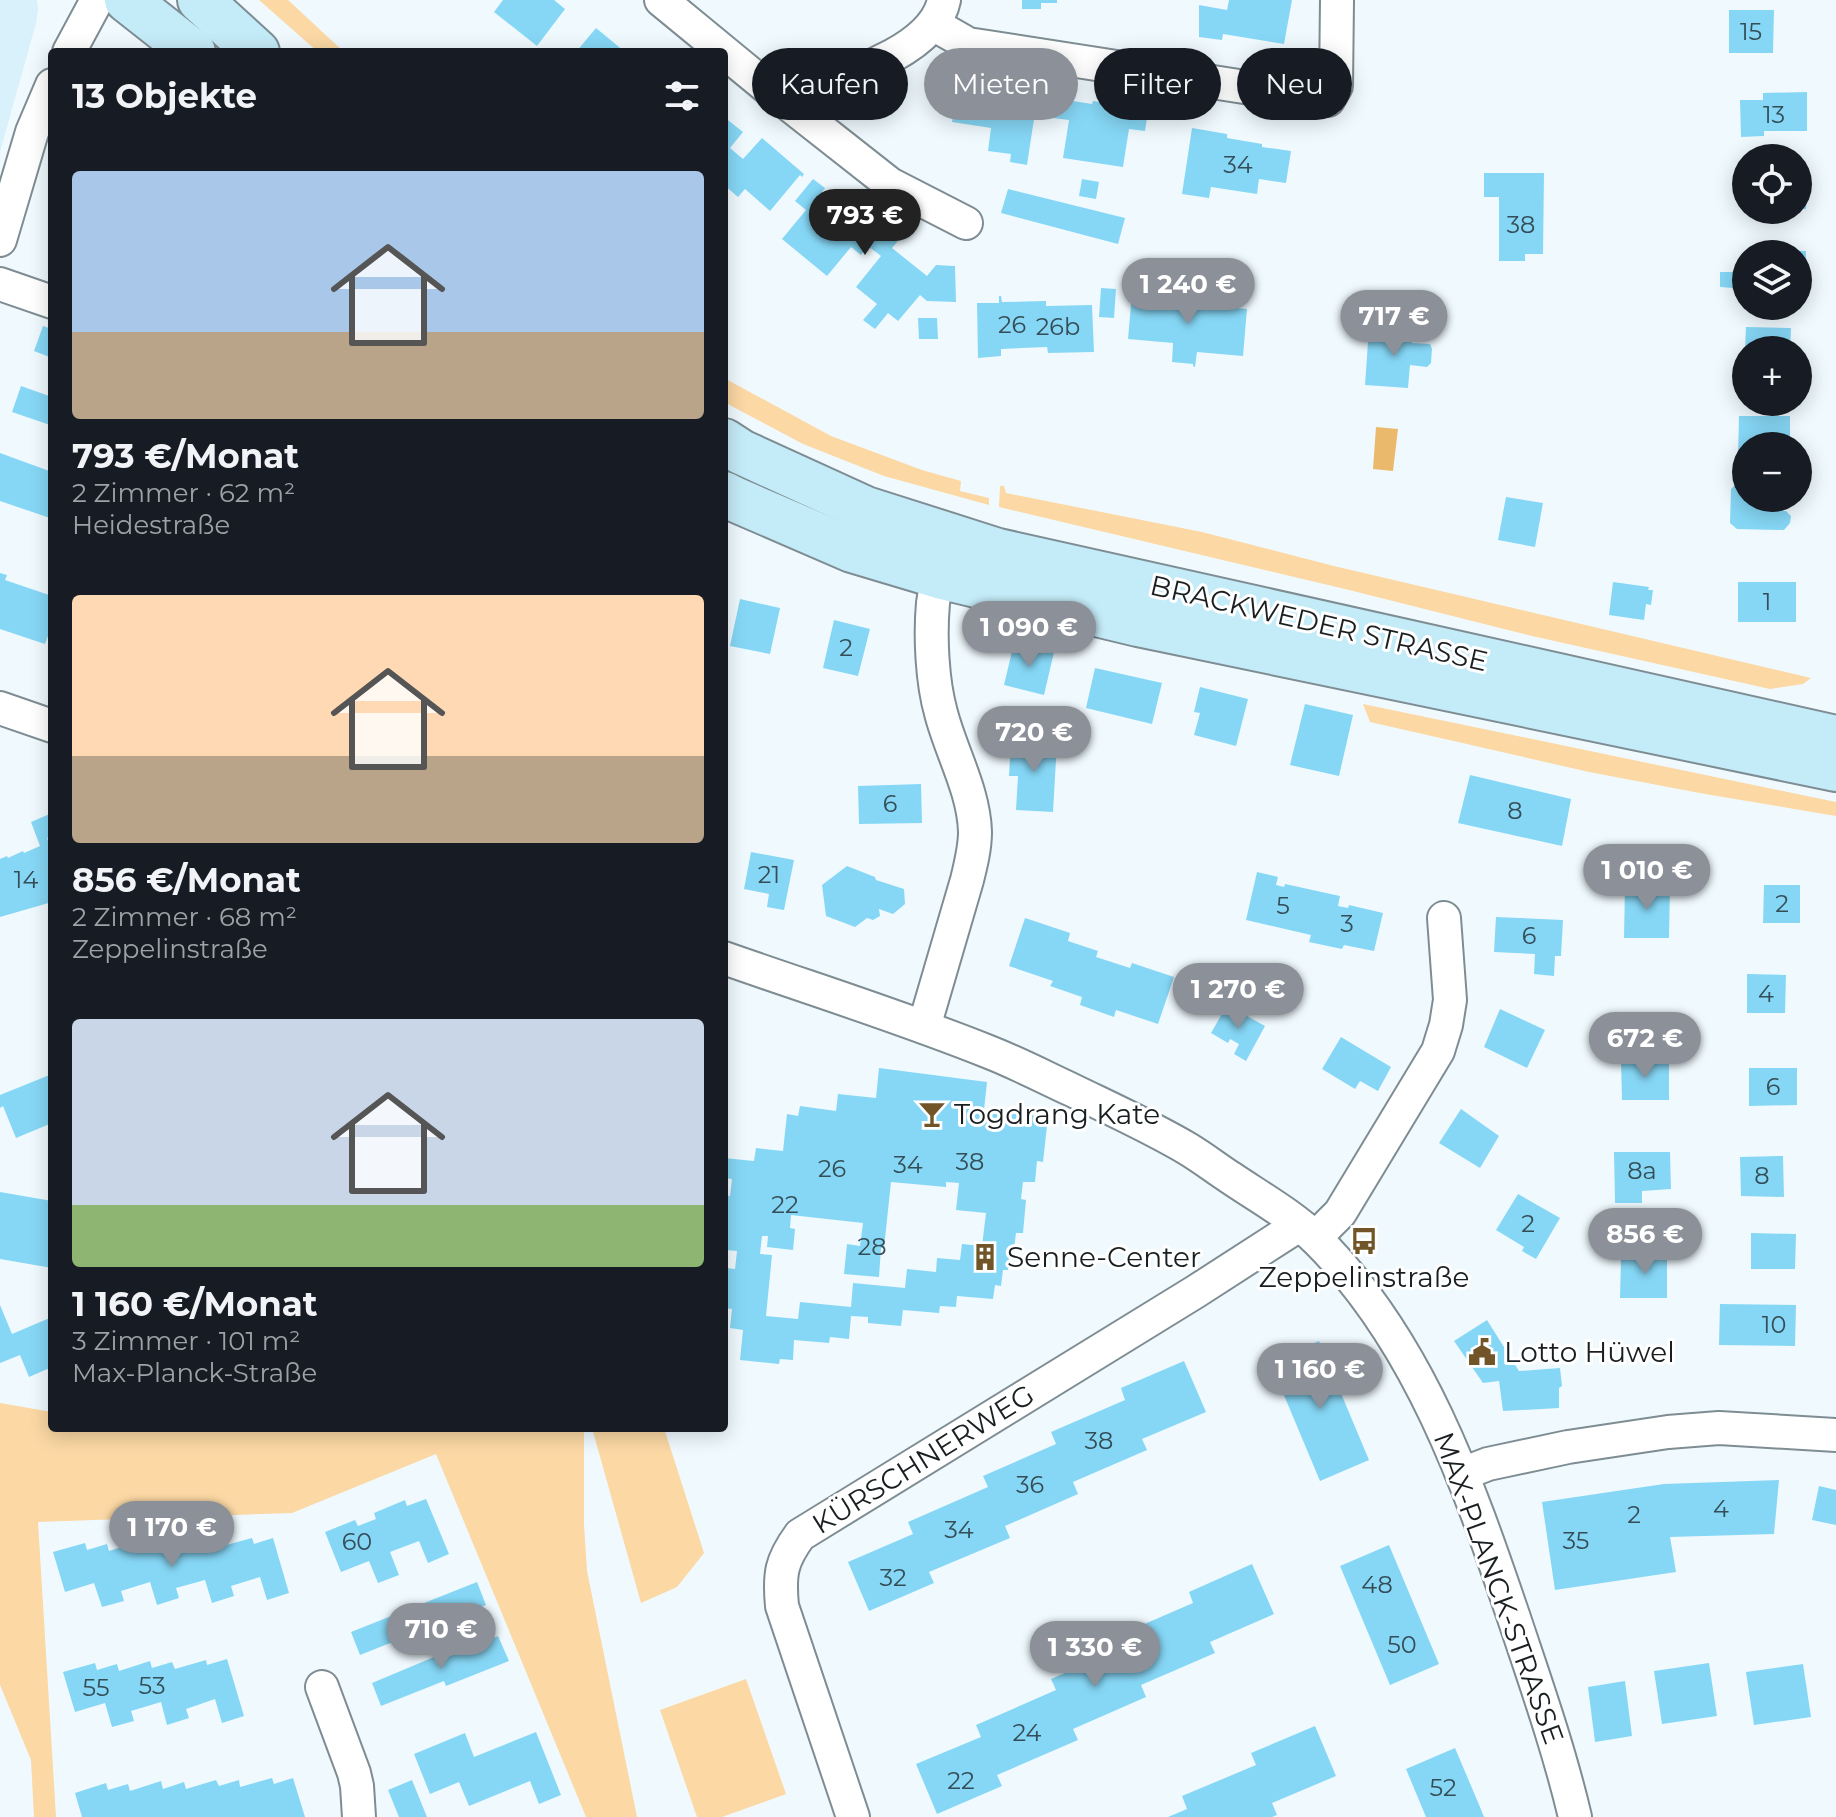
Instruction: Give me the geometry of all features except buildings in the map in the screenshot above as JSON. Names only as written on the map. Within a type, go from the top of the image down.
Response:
[{"type":"main road","points":[[127,0],[188,48]]},
{"type":"main road","points":[[200,0],[253,48]]},
{"type":"main road","name":"BRACKWEDER STRASSE","points":[[728,444],[866,509],[944,556],[1138,624],[1836,769]]},
{"type":"main road","name":"BRACKWEDER STRASSE","points":[[728,496],[852,550],[944,556],[998,551],[1836,738]]},
{"type":"street","points":[[71,48],[97,0]]},
{"type":"street","points":[[661,0],[719,48]]},
{"type":"street","points":[[905,48],[914,43],[939,12],[968,44],[1328,100],[1336,86],[1337,0]]},
{"type":"street","points":[[728,55],[752,75]]},
{"type":"street","points":[[0,240],[32,132],[48,94]]},
{"type":"street","points":[[809,120],[890,184],[966,223]]},
{"type":"street","points":[[0,284],[48,301]]},
{"type":"street","points":[[924,1027],[967,880],[975,830],[936,686],[933,600],[944,556]]},
{"type":"street","points":[[0,708],[48,725]]},
{"type":"street","name":"KÜRSCHNERWEG","points":[[853,1817],[782,1606],[782,1568],[789,1551],[800,1535],[1155,1317],[1340,1213],[1438,1051],[1450,1000],[1444,918]]},
{"type":"street","name":"MAX-PLANCK-STRASSE","points":[[728,959],[989,1052],[1118,1112],[1188,1149],[1307,1232],[1358,1287],[1388,1327],[1411,1367],[1462,1474],[1548,1717],[1575,1817]]},
{"type":"street","points":[[1462,1474],[1488,1464],[1568,1447],[1668,1432],[1719,1428],[1836,1435]]},
{"type":"street","points":[[322,1687],[354,1773],[359,1817]]},
{"type":"shaded area","points":[[0,0],[37,0],[38,9],[0,152]]},
{"type":"shaded area","points":[[259,0],[288,0],[340,48],[313,48]]},
{"type":"shaded area","points":[[728,380],[831,436],[961,481],[960,491],[989,498],[989,505],[884,476],[803,444],[728,404]]},
{"type":"shaded area","points":[[1376,427],[1398,429],[1393,471],[1373,469]]},
{"type":"shaded area","points":[[1000,486],[1004,486],[1006,493],[1202,532],[1811,678],[1803,684],[1770,689],[1532,636],[999,507]]},
{"type":"shaded area","points":[[1363,704],[1836,802],[1836,816],[1589,772],[1370,722]]},
{"type":"shaded area","points":[[0,1403],[48,1411],[48,1432],[584,1432],[587,1571],[637,1817],[586,1817],[436,1454],[292,1513],[38,1522],[56,1817],[34,1817],[31,1760],[0,1685]]},
{"type":"shaded area","points":[[593,1432],[665,1432],[704,1553],[677,1587],[641,1603]]},
{"type":"shaded area","points":[[746,1679],[786,1794],[722,1817],[697,1817],[660,1710]]},
{"type":"place","name":"Togdrang Kate","points":[[932,1114]]},
{"type":"place","name":"Zeppelinstraße","points":[[1364,1241]]},
{"type":"place","name":"Senne-Center","points":[[985,1257]]},
{"type":"place","name":"Lotto Hüwel","points":[[1482,1352]]}]
